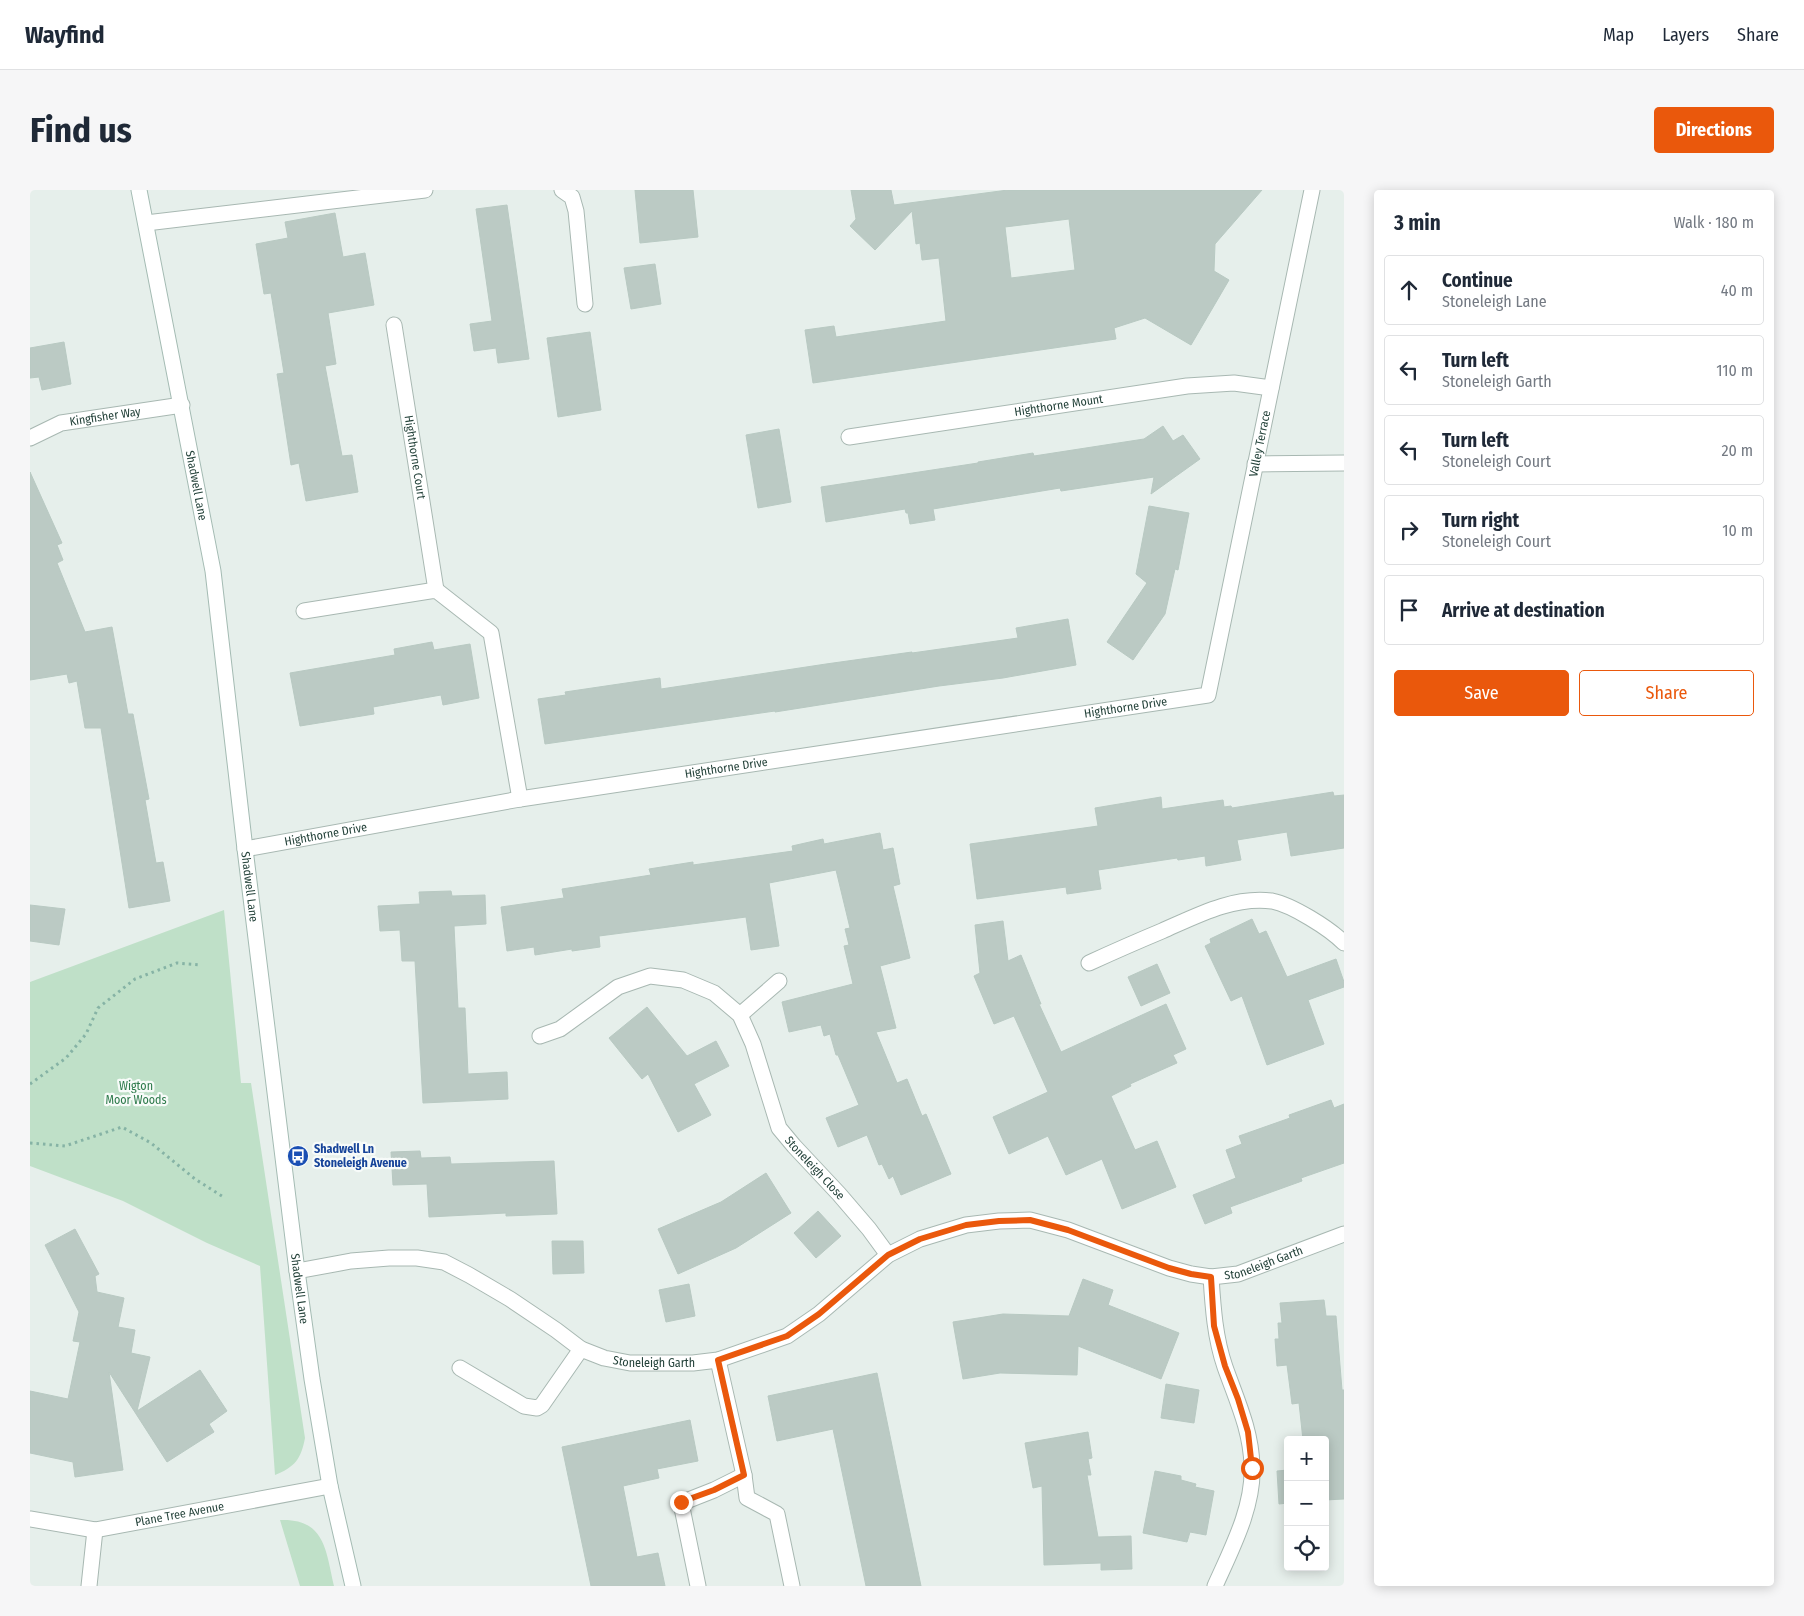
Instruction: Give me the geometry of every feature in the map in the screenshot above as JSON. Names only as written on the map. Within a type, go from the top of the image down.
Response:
[{"type":"street","name":"Shadwell Lane","points":[[139,190],[213,571],[297,1271],[312,1379],[330,1486],[353,1586]]},
{"type":"street","points":[[146,223],[425,190]]},
{"type":"street","points":[[562,190],[572,197],[576,211],[585,304]]},
{"type":"street","name":"Valley Terrace","points":[[1208,695],[1312,190]]},
{"type":"street","name":"Highthorne Court","points":[[394,325],[436,590]]},
{"type":"street","name":"Highthorne Mount","points":[[849,437],[1187,386],[1234,383],[1270,388]]},
{"type":"street","name":"Kingfisher Way","points":[[30,438],[61,423],[182,405]]},
{"type":"street","points":[[1255,464],[1344,463]]},
{"type":"street","points":[[304,611],[436,590],[490,633],[520,798]]},
{"type":"street","name":"Highthorne Drive","points":[[245,849],[520,798],[1208,695]]},
{"type":"street","points":[[1089,962],[1210,910],[1242,902],[1272,902],[1302,913],[1343,940]]},
{"type":"street","name":"Stoneleigh Close","points":[[540,1036],[560,1029],[618,987],[650,976],[683,980],[714,993],[740,1015],[753,1044],[780,1128],[869,1229],[888,1255]]},
{"type":"street","points":[[740,1015],[779,981]]},
{"type":"street","name":"Stoneleigh Garth","points":[[297,1271],[351,1261],[389,1258],[417,1258],[444,1262],[510,1299],[581,1349],[604,1358],[630,1363],[693,1363],[718,1360],[787,1336],[819,1314],[888,1255],[920,1239],[966,1225],[1030,1220],[1068,1230],[1169,1268],[1211,1277],[1238,1274],[1344,1234]]},
{"type":"street","points":[[1211,1277],[1214,1326],[1225,1366],[1248,1432],[1252,1468],[1248,1504],[1237,1538],[1215,1586]]},
{"type":"street","points":[[460,1368],[524,1406],[538,1408],[581,1349]]},
{"type":"street","points":[[718,1360],[744,1475],[747,1498],[777,1514],[792,1586]]},
{"type":"street","points":[[698,1586],[681,1502],[714,1490],[744,1475]]},
{"type":"street","name":"Plane Tree Avenue","points":[[30,1519],[95,1530],[330,1486]]},
{"type":"street","points":[[89,1586],[95,1530]]},
{"type":"path","points":[[30,1084],[66,1058],[86,1034],[98,1008],[135,979],[177,963],[201,965]]},
{"type":"path","points":[[30,1143],[65,1146],[122,1127],[150,1143],[196,1179],[225,1198]]},
{"type":"green space","name":"Wigton Moor Woods","points":[[224,910],[241,1083],[251,1083],[305,1438],[296,1461],[288,1469],[275,1475],[260,1266],[207,1243],[123,1201],[30,1166],[30,982]]},
{"type":"green space","points":[[280,1520],[295,1521],[315,1531],[325,1549],[334,1586],[300,1586]]},
{"type":"building","points":[[635,190],[693,190],[698,237],[640,243]]},
{"type":"building","points":[[851,190],[891,190],[894,205],[1008,190],[1262,190],[1215,244],[1214,271],[1229,280],[1191,345],[1145,318],[1114,328],[1116,339],[813,383],[805,330],[834,326],[836,337],[946,321],[939,258],[922,260],[920,243],[916,244],[912,211],[875,250],[850,226],[856,219]],"holes":[[[1069,219],[1075,270],[1011,278],[1005,227]]]},
{"type":"building","points":[[507,205],[529,359],[498,363],[496,348],[474,351],[470,324],[492,321],[476,209]]},
{"type":"building","points":[[335,213],[343,257],[365,253],[374,305],[328,313],[336,364],[325,366],[342,456],[352,455],[358,492],[306,501],[299,463],[291,465],[277,374],[284,373],[271,293],[264,294],[256,244],[288,238],[285,222]]},
{"type":"building","points":[[655,264],[661,304],[631,309],[624,268]]},
{"type":"building","points":[[590,332],[601,410],[558,417],[547,338]]},
{"type":"building","points":[[64,342],[71,384],[42,390],[39,377],[30,378],[30,348]]},
{"type":"building","points":[[1163,426],[1173,441],[1183,435],[1200,459],[1151,494],[1154,477],[1061,491],[1060,488],[933,509],[935,520],[910,524],[908,513],[906,513],[905,509],[826,522],[821,487],[1033,453],[1034,456],[1144,439]]},
{"type":"building","points":[[779,429],[791,502],[758,508],[746,435]]},
{"type":"building","points":[[30,472],[62,543],[57,545],[63,560],[57,563],[85,632],[112,627],[128,714],[133,714],[149,799],[145,800],[156,863],[163,862],[170,901],[129,908],[101,728],[85,728],[77,681],[69,683],[67,674],[30,680]]},
{"type":"building","points":[[1149,506],[1189,513],[1178,570],[1175,569],[1165,614],[1133,660],[1107,642],[1147,583],[1136,574]]},
{"type":"building","points":[[1068,619],[1076,665],[1003,678],[939,686],[775,712],[545,744],[538,699],[566,695],[565,692],[660,678],[661,689],[1018,638],[1016,628]]},
{"type":"building","points":[[432,642],[434,650],[470,644],[479,698],[443,705],[441,695],[373,707],[374,714],[300,726],[290,673],[395,655],[394,649]]},
{"type":"building","points":[[1333,792],[1334,796],[1344,795],[1344,848],[1291,856],[1287,832],[1237,840],[1241,860],[1206,866],[1205,856],[1178,860],[1177,858],[1098,870],[1101,889],[1067,894],[1066,887],[977,899],[970,844],[1098,826],[1095,808],[1161,797],[1162,809],[1223,800],[1224,807],[1231,806],[1232,808]]},
{"type":"building","points":[[880,833],[883,850],[893,848],[900,884],[893,886],[910,958],[880,966],[896,1028],[876,1032],[897,1083],[907,1079],[922,1116],[926,1114],[951,1174],[901,1195],[893,1176],[889,1179],[882,1164],[879,1165],[867,1135],[838,1147],[826,1118],[859,1105],[838,1055],[836,1055],[830,1034],[824,1036],[821,1025],[789,1032],[782,1002],[853,984],[844,946],[849,945],[845,929],[850,928],[836,870],[769,883],[779,946],[751,950],[746,917],[599,936],[600,947],[572,951],[572,949],[535,955],[534,947],[507,951],[501,907],[564,898],[562,889],[651,875],[649,869],[793,851],[792,846],[823,839],[824,844]]},
{"type":"building","points":[[451,891],[452,896],[485,895],[486,924],[454,926],[458,1008],[465,1008],[468,1074],[507,1072],[508,1099],[423,1103],[415,961],[402,961],[400,930],[380,931],[378,906],[420,904],[419,892]]},
{"type":"building","points":[[30,905],[65,909],[59,945],[30,941]]},
{"type":"building","points":[[1252,919],[1259,934],[1266,931],[1287,977],[1336,959],[1344,982],[1344,987],[1308,1000],[1324,1044],[1267,1065],[1242,996],[1231,1001],[1205,946],[1211,943],[1210,939]]},
{"type":"building","points":[[1003,921],[1008,961],[1021,955],[1041,1004],[1039,1004],[1061,1052],[1166,1004],[1186,1049],[1173,1055],[1177,1063],[1130,1084],[1131,1086],[1111,1096],[1135,1150],[1157,1141],[1176,1187],[1122,1209],[1102,1159],[1066,1175],[1048,1136],[1009,1154],[993,1117],[1048,1092],[1014,1016],[994,1024],[974,976],[980,973],[975,925]]},
{"type":"building","points":[[1157,964],[1170,993],[1141,1006],[1128,977]]},
{"type":"building","points":[[647,1007],[687,1056],[716,1041],[729,1066],[694,1084],[711,1115],[678,1132],[648,1074],[642,1079],[609,1038]]},
{"type":"building","points":[[1331,1100],[1334,1108],[1344,1104],[1344,1163],[1301,1178],[1302,1181],[1230,1207],[1232,1213],[1205,1224],[1193,1195],[1236,1178],[1226,1150],[1242,1144],[1239,1136],[1290,1118],[1289,1115]]},
{"type":"building","points":[[420,1151],[421,1158],[450,1157],[451,1164],[554,1161],[557,1214],[506,1216],[506,1213],[429,1217],[427,1184],[393,1185],[391,1152]]},
{"type":"building","points":[[766,1173],[791,1213],[736,1248],[678,1274],[658,1229],[721,1202]]},
{"type":"building","points":[[818,1211],[841,1236],[816,1258],[794,1233]]},
{"type":"building","points":[[75,1229],[99,1274],[95,1276],[97,1292],[124,1298],[118,1327],[135,1330],[131,1353],[150,1357],[137,1411],[200,1370],[227,1411],[209,1424],[214,1432],[167,1462],[109,1372],[123,1470],[75,1477],[73,1462],[30,1453],[30,1391],[68,1399],[80,1342],[73,1341],[79,1312],[45,1245]]},
{"type":"building","points":[[552,1241],[583,1241],[584,1273],[553,1274]]},
{"type":"building","points":[[1083,1279],[1113,1290],[1108,1305],[1179,1333],[1161,1379],[1078,1346],[1077,1375],[1000,1373],[963,1379],[953,1322],[1003,1314],[1069,1316]]},
{"type":"building","points":[[689,1284],[695,1316],[666,1322],[659,1290]]},
{"type":"building","points":[[1324,1300],[1326,1316],[1336,1316],[1342,1390],[1344,1390],[1344,1499],[1329,1500],[1329,1436],[1303,1436],[1299,1403],[1292,1404],[1287,1365],[1277,1366],[1275,1339],[1279,1339],[1278,1323],[1282,1323],[1280,1303]]},
{"type":"building","points":[[877,1373],[921,1586],[866,1586],[833,1429],[777,1441],[768,1396]]},
{"type":"building","points":[[1166,1384],[1199,1390],[1194,1423],[1161,1418]]},
{"type":"building","points":[[690,1420],[698,1461],[657,1469],[659,1478],[623,1486],[637,1557],[658,1553],[665,1586],[591,1586],[562,1447]]},
{"type":"building","points":[[1088,1432],[1092,1458],[1088,1459],[1091,1475],[1087,1475],[1098,1537],[1131,1536],[1132,1569],[1101,1570],[1101,1563],[1044,1565],[1042,1486],[1033,1488],[1025,1443]]},
{"type":"building","points":[[1284,1470],[1284,1503],[1279,1504],[1277,1471]]},
{"type":"building","points":[[1155,1471],[1181,1476],[1181,1480],[1196,1484],[1195,1487],[1214,1491],[1206,1535],[1190,1532],[1187,1542],[1143,1533]]},
{"type":"place","name":"Shadwell Ln Stoneleigh Avenue","points":[[298,1156]]},
{"type":"route","points":[[681,1502],[714,1490],[744,1475],[718,1360],[787,1336],[819,1314],[888,1255],[920,1239],[966,1225],[999,1221],[1030,1220],[1068,1230],[1169,1268],[1211,1277],[1214,1326],[1225,1366],[1248,1432],[1252,1468]]}]
